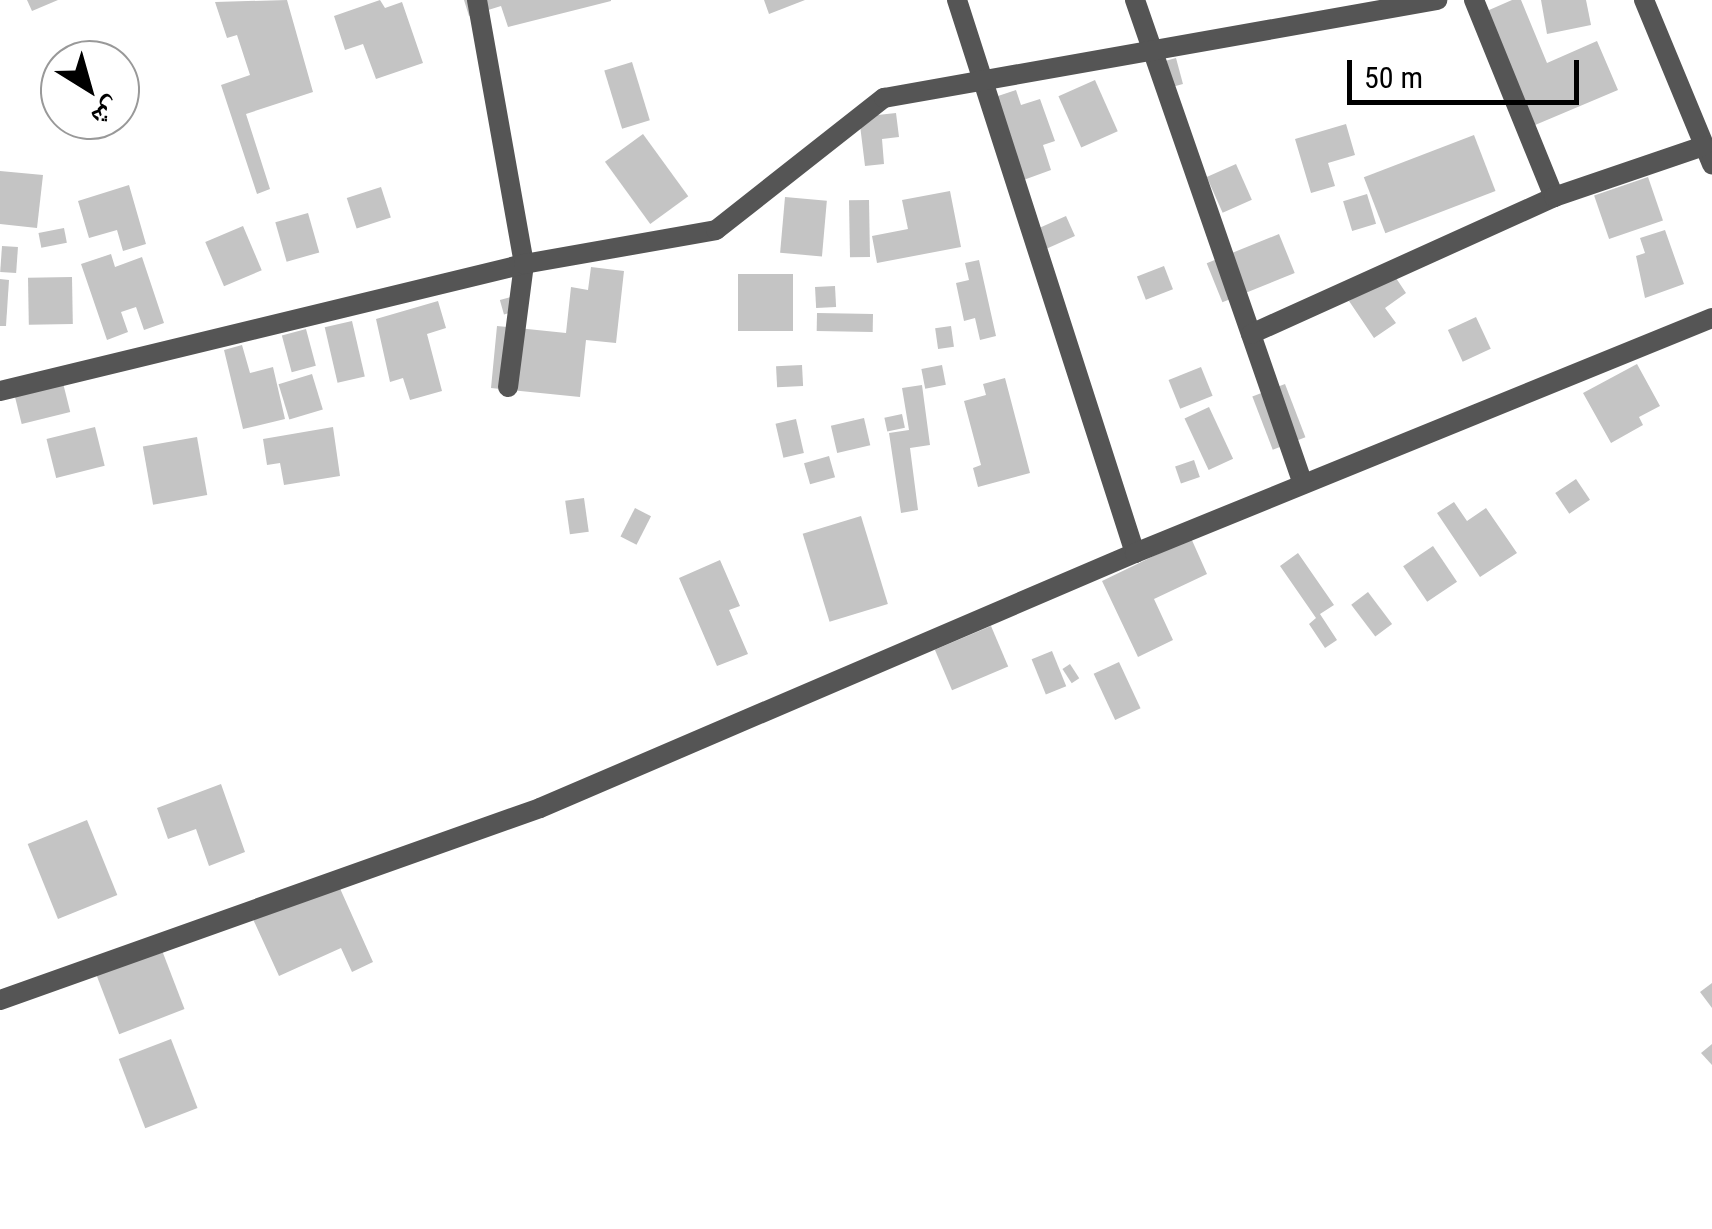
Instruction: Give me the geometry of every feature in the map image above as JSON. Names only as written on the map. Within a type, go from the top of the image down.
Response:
[{"type":"street","points":[[476,0],[524,264],[508,387]]},
{"type":"street","points":[[957,0],[1135,553]]},
{"type":"street","points":[[1135,0],[1304,484]]},
{"type":"street","points":[[0,390],[524,264],[716,230],[884,98],[1437,0]]},
{"type":"street","points":[[1474,0],[1554,198]]},
{"type":"street","points":[[1251,334],[1554,198],[1708,155],[1644,0]]},
{"type":"street","points":[[0,1000],[540,808],[1135,553],[1712,318]]},
{"type":"building","points":[[27,0],[58,0],[32,11]]},
{"type":"building","points":[[287,0],[313,92],[246,114],[270,189],[257,194],[221,85],[250,75],[237,35],[227,38],[215,2]]},
{"type":"building","points":[[380,0],[385,8],[402,2],[423,63],[376,79],[363,44],[345,50],[334,16]]},
{"type":"building","points":[[464,0],[611,1],[508,27],[501,6],[469,16]]},
{"type":"building","points":[[764,0],[805,0],[769,14]]},
{"type":"building","points":[[1521,0],[1547,63],[1597,41],[1618,90],[1528,128],[1480,14]]},
{"type":"building","points":[[1541,0],[1586,0],[1591,25],[1547,34]]},
{"type":"building","points":[[1176,58],[1183,84],[1158,91],[1151,65]]},
{"type":"building","points":[[632,62],[650,120],[622,129],[604,70]]},
{"type":"building","points":[[1095,80],[1118,131],[1081,147],[1058,96]]},
{"type":"building","points":[[1016,90],[1021,105],[1040,99],[1055,141],[1043,145],[1051,170],[1018,182],[989,99]]},
{"type":"building","points":[[896,113],[899,137],[882,139],[884,164],[865,166],[859,117]]},
{"type":"building","points":[[1346,124],[1355,155],[1328,163],[1335,186],[1311,193],[1295,139]]},
{"type":"building","points":[[643,134],[688,196],[650,224],[605,162]]},
{"type":"building","points":[[1474,135],[1496,191],[1385,233],[1364,177]]},
{"type":"building","points":[[1236,164],[1252,200],[1223,213],[1207,177]]},
{"type":"building","points":[[0,171],[43,175],[37,228],[0,224]]},
{"type":"building","points":[[1648,177],[1663,220],[1609,239],[1594,196]]},
{"type":"building","points":[[129,185],[146,244],[123,251],[117,230],[89,238],[78,201]]},
{"type":"building","points":[[381,187],[391,217],[357,229],[347,198]]},
{"type":"building","points":[[950,191],[961,247],[877,263],[872,236],[908,229],[902,200]]},
{"type":"building","points":[[1367,194],[1376,224],[1352,231],[1343,201]]},
{"type":"building","points":[[785,197],[827,201],[822,256],[780,253]]},
{"type":"building","points":[[849,200],[869,200],[870,257],[850,257]]},
{"type":"building","points":[[308,213],[319,252],[287,262],[275,222]]},
{"type":"building","points":[[1066,216],[1075,236],[1035,254],[1026,234]]},
{"type":"building","points":[[243,226],[262,270],[224,286],[205,242]]},
{"type":"building","points":[[64,228],[67,243],[41,248],[38,233]]},
{"type":"building","points":[[1665,230],[1684,284],[1645,298],[1636,256],[1645,253],[1640,238]]},
{"type":"building","points":[[1279,234],[1295,273],[1222,302],[1207,263]]},
{"type":"building","points":[[2,246],[18,247],[16,273],[0,272]]},
{"type":"building","points":[[111,254],[115,267],[142,257],[164,323],[144,330],[136,307],[121,312],[128,332],[107,340],[81,264]]},
{"type":"building","points":[[979,260],[996,336],[980,340],[975,318],[964,321],[956,283],[969,280],[965,263]]},
{"type":"building","points":[[1164,266],[1173,289],[1146,300],[1137,276]]},
{"type":"building","points":[[591,267],[624,271],[616,343],[586,340],[580,397],[491,388],[497,326],[566,333],[571,287],[588,290]]},
{"type":"building","points":[[1392,272],[1406,293],[1385,308],[1396,323],[1374,338],[1349,301]]},
{"type":"building","points":[[738,274],[793,274],[793,331],[738,331]]},
{"type":"building","points":[[72,277],[73,324],[29,325],[28,278]]},
{"type":"building","points":[[0,279],[9,280],[6,326],[0,326]]},
{"type":"building","points":[[835,286],[836,307],[816,308],[815,287]]},
{"type":"building","points":[[521,294],[525,308],[504,314],[500,300]]},
{"type":"building","points":[[438,301],[446,328],[427,334],[442,391],[410,400],[403,378],[390,382],[376,319]]},
{"type":"building","points":[[817,313],[873,314],[873,332],[817,331]]},
{"type":"building","points":[[1476,317],[1491,349],[1463,362],[1448,330]]},
{"type":"building","points":[[352,321],[365,377],[338,383],[325,327]]},
{"type":"building","points":[[951,326],[954,347],[938,349],[935,328]]},
{"type":"building","points":[[306,329],[316,366],[292,372],[282,335]]},
{"type":"building","points":[[242,345],[250,373],[273,367],[285,419],[243,429],[224,350]]},
{"type":"building","points":[[1637,364],[1660,406],[1639,417],[1643,425],[1611,443],[1583,393]]},
{"type":"building","points":[[802,365],[803,386],[777,387],[776,366]]},
{"type":"building","points":[[942,365],[946,385],[925,389],[921,369]]},
{"type":"building","points":[[1201,367],[1213,396],[1180,409],[1169,380]]},
{"type":"building","points":[[312,374],[323,409],[289,420],[279,384]]},
{"type":"building","points":[[1005,378],[1030,473],[978,487],[973,468],[981,465],[964,401],[986,395],[983,384]]},
{"type":"building","points":[[62,379],[70,412],[22,424],[13,391]]},
{"type":"building","points":[[1285,384],[1305,437],[1273,450],[1252,397]]},
{"type":"building","points":[[922,385],[930,445],[910,448],[918,510],[901,513],[889,433],[909,430],[902,388]]},
{"type":"building","points":[[1209,407],[1233,459],[1209,470],[1185,418]]},
{"type":"building","points":[[902,414],[905,428],[887,431],[884,418]]},
{"type":"building","points":[[864,418],[870,445],[837,453],[831,426]]},
{"type":"building","points":[[796,419],[804,453],[783,458],[776,424]]},
{"type":"building","points":[[95,427],[105,466],[56,478],[46,439]]},
{"type":"building","points":[[333,427],[340,476],[284,485],[280,463],[267,465],[263,439]]},
{"type":"building","points":[[197,437],[207,495],[153,505],[143,447]]},
{"type":"building","points":[[829,456],[835,477],[810,484],[804,463]]},
{"type":"building","points":[[1194,460],[1200,477],[1181,484],[1175,467]]},
{"type":"building","points":[[1576,479],[1590,500],[1569,514],[1555,493]]},
{"type":"building","points":[[584,498],[589,532],[570,534],[565,501]]},
{"type":"building","points":[[1454,502],[1467,521],[1486,508],[1517,553],[1480,577],[1437,513]]},
{"type":"building","points":[[635,508],[651,516],[637,545],[620,537]]},
{"type":"building","points":[[861,516],[888,604],[830,622],[803,534]]},
{"type":"building","points":[[1191,538],[1207,574],[1154,599],[1173,640],[1138,657],[1102,581]]},
{"type":"building","points":[[1433,546],[1457,582],[1427,602],[1403,566]]},
{"type":"building","points":[[1298,553],[1334,605],[1320,614],[1337,640],[1325,648],[1309,624],[1316,618],[1280,566]]},
{"type":"building","points":[[720,560],[740,606],[729,610],[748,654],[717,666],[679,578]]},
{"type":"building","points":[[1368,592],[1392,624],[1375,637],[1351,605]]},
{"type":"building","points":[[991,626],[1008,667],[952,690],[935,650]]},
{"type":"building","points":[[1052,651],[1066,686],[1046,694],[1032,659]]},
{"type":"building","points":[[1119,662],[1141,708],[1115,720],[1094,674]]},
{"type":"building","points":[[1070,664],[1079,678],[1072,683],[1062,669]]},
{"type":"building","points":[[221,784],[245,852],[209,866],[196,829],[168,839],[157,808]]},
{"type":"building","points":[[87,820],[117,895],[58,919],[28,844]]},
{"type":"building","points":[[338,884],[373,962],[352,972],[341,948],[279,976],[252,917]]},
{"type":"building","points":[[158,940],[185,1009],[119,1034],[93,965]]},
{"type":"building","points":[[1712,983],[1712,1008],[1700,992]]},
{"type":"building","points":[[171,1039],[198,1108],[145,1128],[119,1059]]},
{"type":"building","points":[[1712,1044],[1712,1065],[1701,1053]]}]
